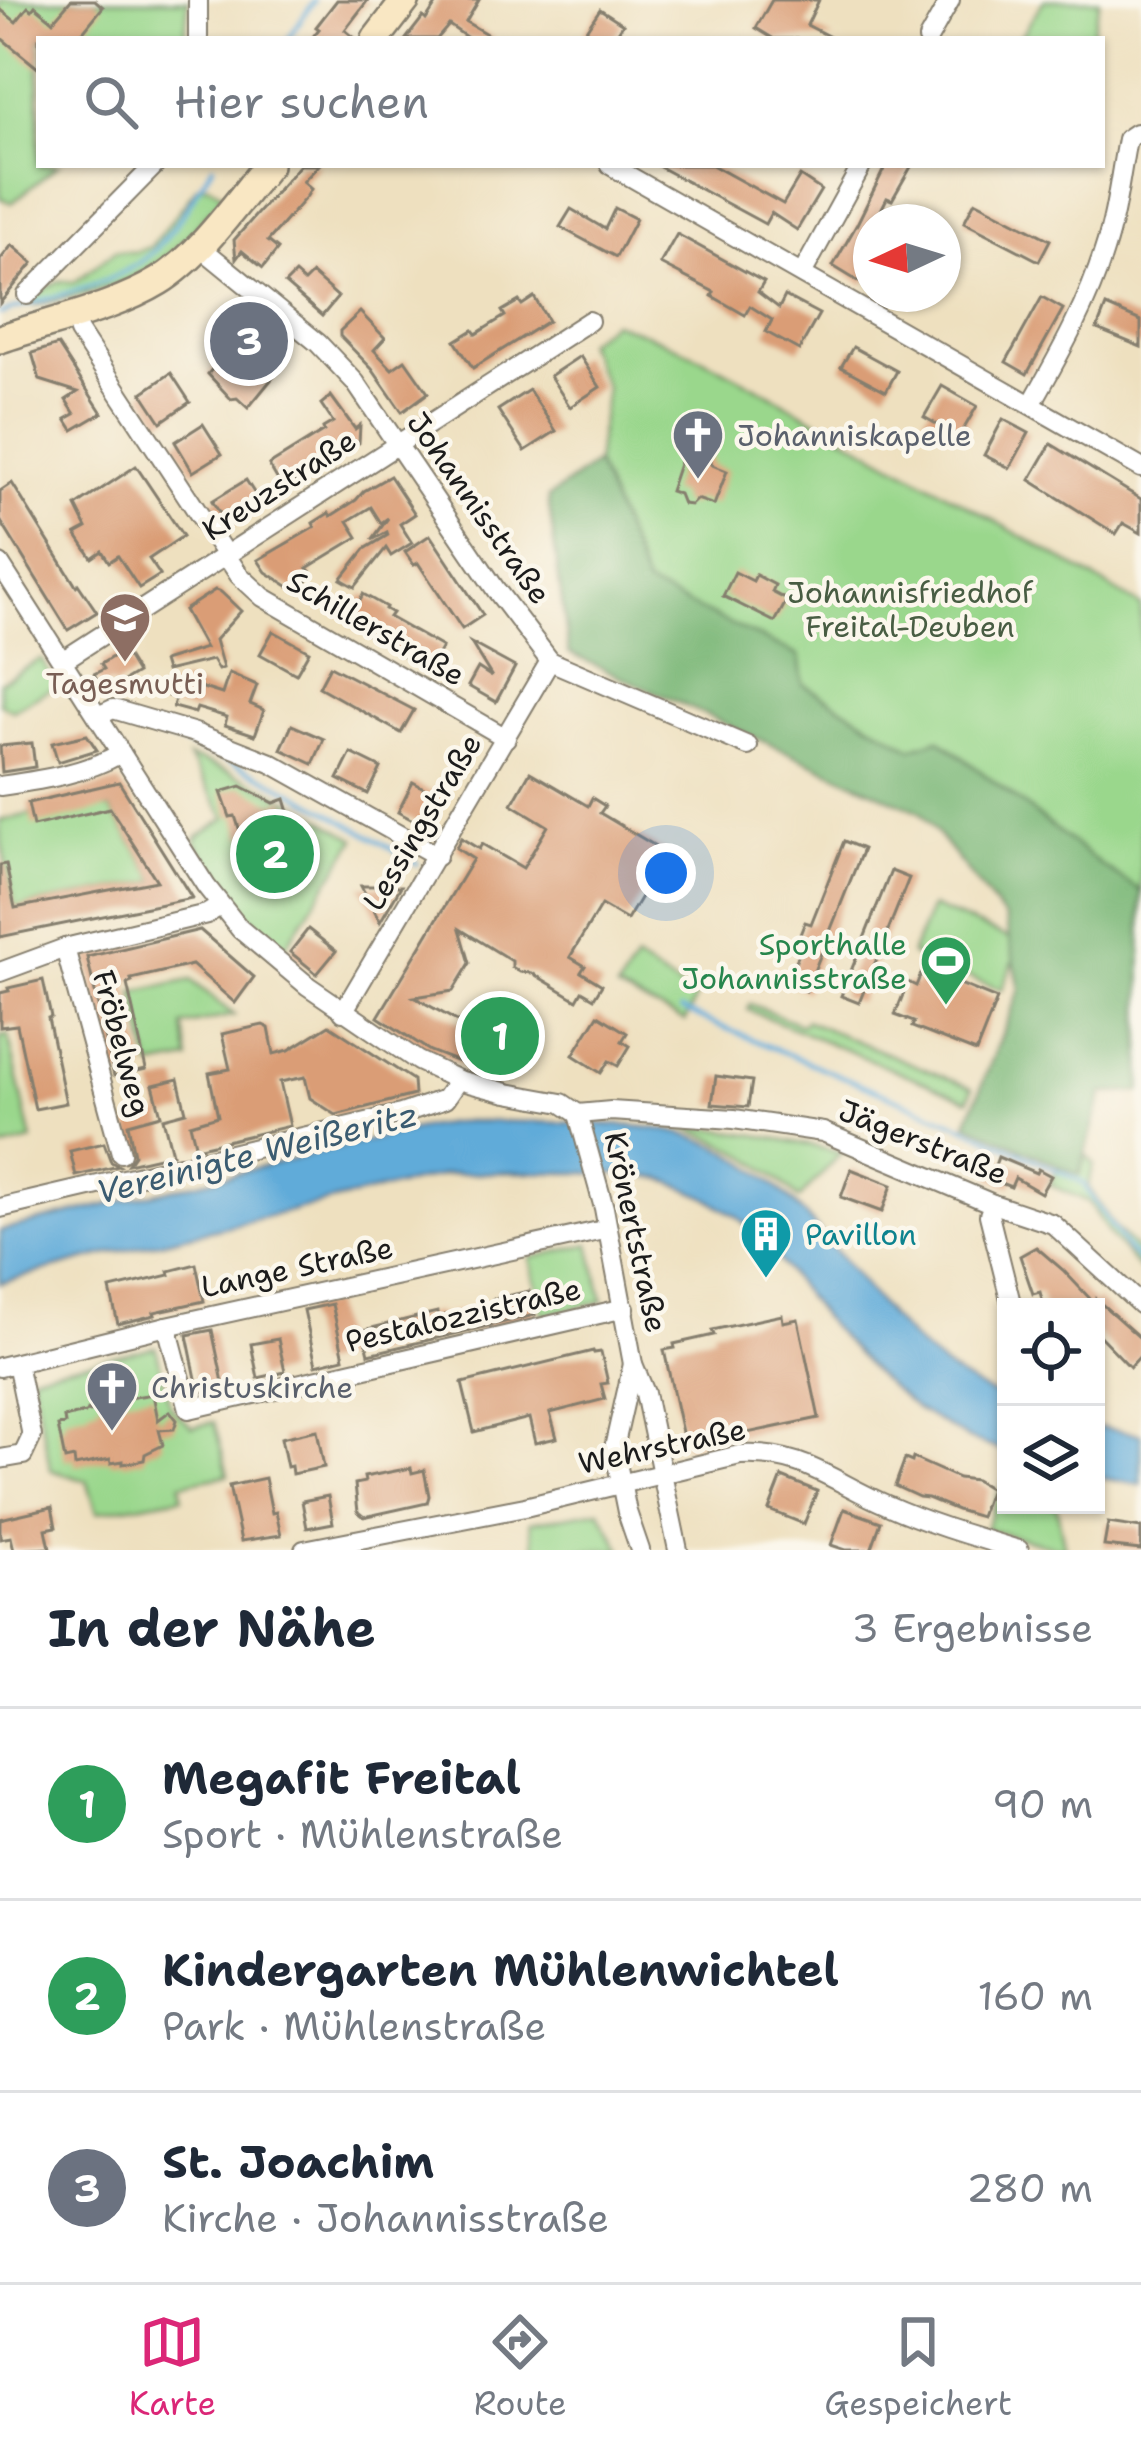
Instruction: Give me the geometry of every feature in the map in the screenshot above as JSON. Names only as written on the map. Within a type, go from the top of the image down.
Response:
[{"type":"main road","points":[[381,36],[406,0]]},
{"type":"main road","points":[[0,339],[126,297],[162,279],[199,245],[265,168]]},
{"type":"street","points":[[198,0],[198,36]]},
{"type":"street","points":[[930,36],[950,0]]},
{"type":"street","points":[[1031,404],[1071,333],[1098,269],[1127,140],[1136,133]]},
{"type":"street","points":[[27,295],[152,168]]},
{"type":"street","points":[[615,168],[1141,468]]},
{"type":"street","points":[[802,274],[860,168]]},
{"type":"street","name":"Johannisstraße","points":[[199,245],[318,343],[356,382],[496,590],[550,661],[748,746]]},
{"type":"street","name":"Schillerstraße","points":[[73,314],[80,332],[238,575],[263,597],[506,738]]},
{"type":"street","name":"Kreuzstraße","points":[[62,661],[589,321]]},
{"type":"street","name":"Jägerstraße","points":[[0,564],[220,906],[240,929],[343,1012],[418,1061],[458,1080],[562,1103],[579,1118],[610,1111],[712,1117],[824,1132],[1053,1224],[1141,1306]]},
{"type":"street","name":"Lessingstraße","points":[[343,1012],[550,661]]},
{"type":"street","points":[[98,716],[112,709],[271,763],[437,856]]},
{"type":"street","points":[[0,786],[76,771],[122,753]]},
{"type":"street","points":[[0,972],[65,948],[207,914],[220,906]]},
{"type":"street","name":"Fröbelweg","points":[[65,948],[121,1153]]},
{"type":"street","points":[[0,1208],[401,1114],[446,1099],[458,1080]]},
{"type":"street","name":"Krönertstraße","points":[[579,1118],[678,1550]]},
{"type":"street","points":[[994,1204],[988,1215],[1010,1298]]},
{"type":"street","name":"Lange Straße","points":[[9,1365],[608,1229]]},
{"type":"street","name":"Pestalozzistraße","points":[[167,1326],[189,1409],[625,1308]]},
{"type":"street","name":"Krönertstraße","points":[[634,1364],[614,1448],[640,1550]]},
{"type":"street","points":[[0,1459],[22,1455],[32,1436],[9,1365]]},
{"type":"street","name":"Wehrstraße","points":[[304,1550],[762,1454],[787,1457],[910,1515],[1019,1550]]},
{"type":"green space","points":[[0,0],[188,0],[185,36],[36,36],[36,168],[54,168],[12,203],[0,198]]},
{"type":"green space","points":[[1044,0],[1100,0],[1092,36],[1021,36]]},
{"type":"green space","points":[[198,186],[210,186],[223,195],[165,258],[116,284],[34,306],[32,296],[59,281],[75,282],[115,251],[151,247]]},
{"type":"green space","name":"Johannisfriedhof Freital-Deuben","points":[[612,322],[731,373],[1141,606],[1141,891],[939,739],[912,748],[802,684],[799,656],[646,585],[596,463],[606,388],[585,342]]},
{"type":"green space","points":[[596,463],[646,585],[799,656],[803,684],[912,748],[939,739],[1141,891],[1141,1092],[1103,1093],[1079,1175],[967,1123],[1020,989],[1005,919],[920,812],[569,653],[548,498]]},
{"type":"green space","points":[[41,659],[57,685],[13,710],[0,704],[0,682]]},
{"type":"green space","points":[[188,757],[253,782],[356,839],[284,949],[236,904],[196,842],[196,837],[226,818]]},
{"type":"green space","points":[[110,808],[157,881],[15,908],[0,821]]},
{"type":"green space","points":[[931,907],[1010,939],[1015,957],[1002,990],[911,955]]},
{"type":"green space","points":[[636,960],[696,998],[685,1021],[617,990]]},
{"type":"green space","points":[[191,980],[234,1015],[183,1026],[189,1060],[151,1067],[134,992]]},
{"type":"green space","points":[[750,1004],[802,1025],[805,1020],[972,1088],[968,1100],[748,1010]]},
{"type":"green space","points":[[8,1035],[32,1141],[0,1149],[0,1037]]},
{"type":"green space","points":[[681,1126],[762,1136],[841,1153],[799,1199],[745,1155]]},
{"type":"green space","points":[[1086,1155],[1094,1164],[1088,1186],[1115,1228],[1141,1254],[1141,1271],[1110,1236],[1089,1202],[1050,1185],[1058,1166],[1079,1175]]},
{"type":"green space","points":[[590,1244],[603,1301],[543,1315],[530,1258]]},
{"type":"green space","points":[[156,1347],[170,1406],[192,1427],[214,1422],[228,1475],[181,1484],[182,1497],[97,1512],[87,1481],[51,1470],[31,1374]]},
{"type":"green space","points":[[997,1498],[997,1514],[1058,1514],[1065,1549],[985,1529]]},
{"type":"green space","points":[[600,1510],[622,1550],[535,1550],[530,1522]]},
{"type":"water","points":[[465,1121],[575,1123],[684,1134],[719,1147],[760,1173],[795,1205],[922,1349],[961,1378],[997,1395],[997,1449],[968,1439],[915,1408],[875,1374],[820,1315],[763,1240],[736,1216],[663,1179],[634,1174],[448,1174],[0,1283],[0,1231]]},
{"type":"water","points":[[1105,1428],[1141,1434],[1141,1485],[1105,1479]]},
{"type":"building","points":[[71,0],[95,0],[103,7],[79,36],[36,36],[36,67],[0,37],[0,9],[16,22],[28,7],[35,6],[53,21]]},
{"type":"building","points":[[337,0],[368,0],[345,30],[352,36],[313,36]]},
{"type":"building","points":[[439,0],[479,0],[466,22],[490,36],[465,36],[449,25],[440,36],[408,36],[423,17],[426,20]]},
{"type":"building","points":[[772,0],[819,0],[807,25],[828,36],[769,36],[756,28]]},
{"type":"building","points":[[600,9],[623,24],[615,36],[582,36]]},
{"type":"building","points":[[297,168],[316,168],[303,182],[311,189],[307,196],[268,241],[278,249],[263,268],[242,251],[236,259],[234,240]]},
{"type":"building","points":[[662,168],[717,168],[783,204],[800,176],[821,190],[797,230],[771,213],[765,224]]},
{"type":"building","points":[[885,168],[910,168],[892,200],[887,198],[884,204],[867,204]]},
{"type":"building","points":[[975,201],[1050,240],[1039,261],[964,222]]},
{"type":"building","points":[[615,208],[636,219],[616,257],[560,227],[571,209],[605,229]]},
{"type":"building","points":[[853,231],[853,278],[833,266]]},
{"type":"building","points":[[677,234],[764,282],[758,292],[779,308],[785,296],[819,314],[799,350],[766,332],[772,320],[750,306],[745,315],[712,296],[714,292],[660,264]]},
{"type":"building","points":[[12,245],[33,263],[0,303],[0,260]]},
{"type":"building","points":[[295,274],[304,282],[312,274],[338,297],[322,316],[285,284]]},
{"type":"building","points":[[534,297],[548,321],[473,368],[455,341],[473,330],[476,334],[505,316],[502,311]]},
{"type":"building","points":[[1042,297],[1063,309],[1027,374],[1006,362]]},
{"type":"building","points":[[1106,306],[1141,321],[1141,347],[1097,329]]},
{"type":"building","points":[[237,310],[282,346],[272,357],[280,363],[272,372],[275,375],[248,408],[237,398],[231,399],[208,374],[230,348],[216,336]]},
{"type":"building","points":[[360,312],[385,338],[374,350],[392,369],[405,360],[428,393],[402,412],[372,369],[340,336]]},
{"type":"building","points":[[58,345],[102,413],[73,430],[66,419],[75,414],[66,400],[78,392],[40,380],[32,353]]},
{"type":"building","points":[[853,347],[897,371],[886,391],[841,367]]},
{"type":"building","points":[[580,356],[600,387],[570,407],[550,376]]},
{"type":"building","points":[[171,373],[190,402],[161,422],[142,393]]},
{"type":"building","points":[[942,386],[977,406],[959,437],[924,417]]},
{"type":"building","points":[[529,390],[556,431],[525,451],[498,410]]},
{"type":"building","points":[[331,396],[355,429],[360,425],[359,443],[283,489],[269,465],[333,422],[321,404]]},
{"type":"building","points":[[1003,419],[1029,433],[1010,468],[984,455]]},
{"type":"building","points":[[203,424],[222,454],[193,472],[175,442]]},
{"type":"building","points":[[1051,444],[1141,499],[1141,533],[1123,523],[1116,534],[1030,480]]},
{"type":"building","name":"Johanniskapelle","points":[[683,452],[694,456],[704,452],[712,465],[727,471],[714,505],[697,499],[691,505],[683,504],[679,494],[670,491]]},
{"type":"building","points":[[136,466],[183,536],[149,559],[160,575],[139,588],[118,556],[109,562],[102,551],[92,558],[76,534],[87,528],[76,506]]},
{"type":"building","points":[[390,476],[415,514],[400,524],[412,543],[391,556],[386,548],[355,587],[341,579],[365,549],[388,535],[372,540],[388,518],[381,523],[371,507],[348,521],[358,537],[307,568],[312,573],[299,593],[266,572],[258,560]]},
{"type":"building","points":[[246,480],[263,507],[234,525],[227,524],[212,501]]},
{"type":"building","points":[[12,483],[97,612],[68,630],[0,520],[0,491]]},
{"type":"building","points":[[430,535],[483,615],[462,629],[418,563],[414,565],[405,552]]},
{"type":"building","points":[[735,572],[753,581],[756,575],[775,585],[772,592],[787,600],[775,622],[723,596]]},
{"type":"building","points":[[215,590],[241,611],[215,640],[223,668],[218,670],[212,660],[166,671],[163,661],[205,648],[184,610]]},
{"type":"building","points":[[363,594],[386,607],[392,613],[389,617],[442,647],[428,671],[348,622]]},
{"type":"building","points":[[273,631],[309,651],[296,674],[260,654]]},
{"type":"building","points":[[471,643],[515,667],[496,702],[468,686],[478,668],[492,677]]},
{"type":"building","points":[[123,650],[137,673],[114,687],[111,683],[102,688],[94,674]]},
{"type":"building","points":[[330,666],[414,710],[401,733],[319,687]]},
{"type":"building","points":[[229,673],[257,685],[250,704],[264,710],[255,735],[225,725],[227,717],[173,707],[175,698],[168,696],[172,684],[180,686],[181,681],[222,694]]},
{"type":"building","points":[[292,725],[324,739],[313,764],[281,749]]},
{"type":"building","points":[[87,735],[97,750],[58,762],[52,743]]},
{"type":"building","points":[[32,743],[35,767],[2,772],[0,746]]},
{"type":"building","points":[[351,753],[381,768],[368,794],[338,779]]},
{"type":"building","points":[[530,772],[588,806],[592,798],[605,806],[600,813],[667,853],[627,920],[601,905],[570,957],[585,966],[581,972],[602,985],[594,998],[582,991],[577,1000],[532,973],[520,972],[512,961],[460,929],[470,963],[453,991],[414,997],[489,1039],[494,1032],[507,1040],[510,1046],[489,1074],[430,1051],[378,1017],[473,859],[456,848],[461,838],[479,849],[482,844],[523,868],[548,826],[512,804]]},
{"type":"building","points":[[119,782],[192,898],[0,937],[0,865],[6,864],[15,908],[157,881],[110,808],[33,826],[28,803]]},
{"type":"building","points":[[413,782],[442,798],[426,827],[398,812]]},
{"type":"building","points":[[241,786],[274,803],[285,799],[294,829],[254,842],[251,834],[242,837],[221,792]]},
{"type":"building","points":[[844,841],[863,849],[806,991],[787,983],[803,944],[797,942],[805,922],[811,924]]},
{"type":"building","points":[[891,871],[909,878],[859,1003],[841,996]]},
{"type":"building","points":[[361,886],[401,886],[380,922]]},
{"type":"building","points":[[308,929],[336,951],[317,974],[290,952]]},
{"type":"building","points":[[200,930],[254,977],[235,1003],[192,965],[131,979],[127,984],[146,1069],[114,1076],[87,957]]},
{"type":"building","name":"Sporthalle Johannisstraße","points":[[923,969],[997,999],[976,1052],[912,1027],[914,1022],[895,1015],[908,982],[916,986]]},
{"type":"building","points":[[43,980],[66,1103],[35,1109],[17,1025],[0,1027],[0,993]]},
{"type":"building","points":[[598,1015],[627,1033],[622,1041],[630,1046],[618,1066],[609,1061],[601,1073],[573,1055]]},
{"type":"building","points":[[263,1025],[269,1028],[274,1054],[329,1025],[413,1080],[414,1095],[336,1115],[310,1098],[305,1077],[280,1082],[290,1126],[196,1148],[190,1124],[218,1116],[209,1073],[230,1069],[222,1034]]},
{"type":"building","points":[[716,1076],[752,1081],[748,1107],[712,1104]]},
{"type":"building","points":[[178,1079],[186,1112],[163,1118],[172,1154],[128,1164],[134,1155],[128,1124],[161,1115],[153,1085]]},
{"type":"building","points":[[104,1143],[111,1162],[119,1166],[76,1176],[70,1151]]},
{"type":"building","points":[[998,1157],[1051,1176],[1041,1193],[1015,1178],[1011,1187],[990,1179]]},
{"type":"building","points":[[851,1169],[892,1185],[882,1212],[841,1197]]},
{"type":"building","points":[[1036,1247],[1089,1298],[1033,1294],[1020,1256]]},
{"type":"building","points":[[196,1264],[204,1301],[118,1324],[110,1289]]},
{"type":"building","points":[[529,1291],[535,1315],[369,1354],[363,1330],[437,1312],[438,1317]]},
{"type":"building","points":[[332,1304],[344,1358],[316,1365],[304,1310]]},
{"type":"building","points":[[1105,1307],[1141,1339],[1141,1355],[1130,1367],[1105,1341]]},
{"type":"building","points":[[782,1315],[783,1322],[798,1319],[819,1418],[685,1446],[664,1350],[714,1335],[712,1330]]},
{"type":"building","points":[[212,1330],[224,1387],[199,1393],[187,1335]]},
{"type":"building","points":[[278,1339],[285,1372],[258,1378],[251,1344]]},
{"type":"building","points":[[601,1352],[608,1383],[601,1384],[605,1399],[550,1413],[557,1438],[535,1443],[529,1418],[474,1432],[462,1383]]},
{"type":"building","name":"Christuskirche","points":[[153,1394],[158,1420],[170,1411],[177,1420],[174,1429],[159,1430],[163,1445],[145,1454],[144,1460],[123,1464],[110,1459],[75,1466],[74,1458],[65,1460],[58,1426],[65,1424],[64,1418],[89,1412],[98,1403]]},
{"type":"building","points":[[317,1430],[324,1467],[292,1474],[281,1438]]},
{"type":"building","points":[[913,1458],[990,1489],[980,1517],[895,1486],[905,1459],[912,1462]]},
{"type":"building","points":[[411,1468],[412,1473],[424,1470],[427,1503],[364,1517],[358,1512],[355,1484],[365,1482],[364,1477]]},
{"type":"building","points":[[782,1477],[817,1491],[804,1524],[769,1510]]},
{"type":"building","points":[[265,1478],[281,1535],[241,1541],[229,1486]]},
{"type":"building","points":[[328,1496],[333,1523],[307,1528],[302,1501]]},
{"type":"building","points":[[52,1507],[56,1527],[46,1529],[50,1548],[14,1550],[11,1537],[0,1539],[0,1519]]},
{"type":"building","points":[[844,1509],[881,1522],[871,1550],[831,1545]]},
{"type":"building","points":[[1108,1523],[1141,1528],[1141,1550],[1104,1546]]},
{"type":"waterway","points":[[290,36],[314,1]]},
{"type":"waterway","points":[[0,314],[102,281],[140,262],[170,232],[211,168]]},
{"type":"waterway","points":[[121,726],[237,765],[417,864]]},
{"type":"waterway","points":[[681,1010],[965,1127],[1082,1182],[1126,1248],[1141,1262]]},
{"type":"place","name":"St. Joachim","points":[[249,341]]},
{"type":"place","name":"Johanniskapelle","points":[[698,481]]},
{"type":"place","name":"Tagesmutti","points":[[125,664]]},
{"type":"place","name":"Kindergarten Mühlenwichtel","points":[[275,854]]},
{"type":"place","name":"Sporthalle Johannisstraße","points":[[946,1007]]},
{"type":"place","name":"Megafit Freital","points":[[500,1036]]},
{"type":"place","name":"Pavillon","points":[[766,1280]]},
{"type":"place","name":"Christuskirche","points":[[112,1433]]},
{"type":"water label","name":"Vereinigte Weißeritz","points":[[257,1153]]}]
